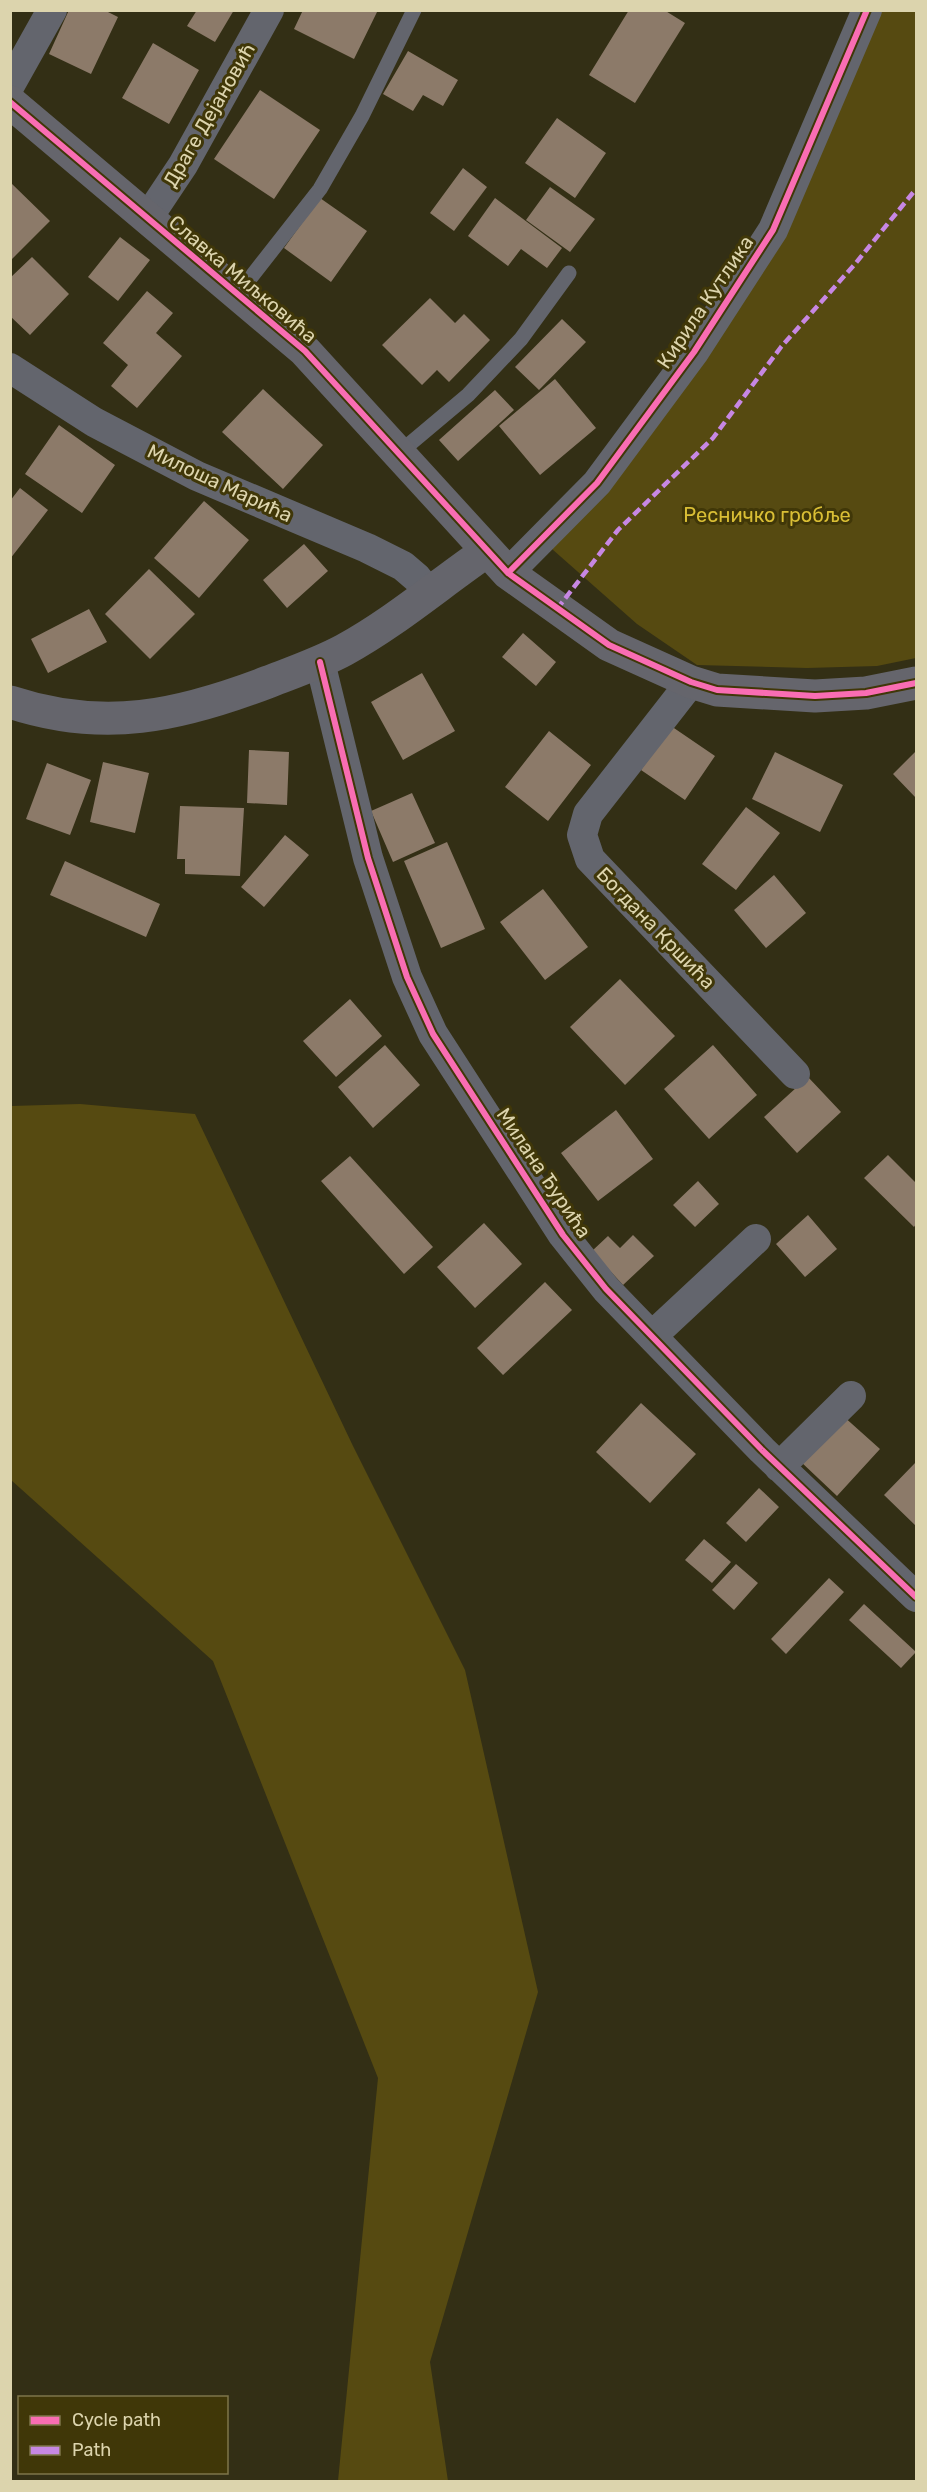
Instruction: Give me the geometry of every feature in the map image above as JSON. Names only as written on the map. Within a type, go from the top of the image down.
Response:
[{"type":"street","points":[[10,86],[51,10]]},
{"type":"street","name":"Драге Дејановић","points":[[147,219],[183,165],[269,10]]},
{"type":"street","name":"Кирила Кутлика","points":[[497,562],[597,483],[694,352],[778,219],[867,10]]},
{"type":"street","name":"Славка Миљковића","points":[[10,102],[305,351],[497,562],[609,645],[691,682],[717,690],[815,696],[911,690]]},
{"type":"street","name":"Милоша Марића","points":[[10,368],[94,423],[197,476],[367,548],[403,566],[429,593]]},
{"type":"street","points":[[10,702],[87,719],[127,719],[200,705],[320,662],[371,634],[429,593],[497,562]]},
{"type":"street","name":"Милана Ђурића","points":[[320,662],[368,858],[407,977],[433,1034],[563,1235],[606,1289],[780,1467],[916,1596]]},
{"type":"street","name":"Богдана Кршића","points":[[691,682],[588,814],[582,835],[590,859],[795,1074]]},
{"type":"street","points":[[652,1336],[756,1239]]},
{"type":"street","points":[[780,1467],[851,1396]]},
{"type":"lane","points":[[237,295],[320,189],[362,116],[414,10]]},
{"type":"lane","points":[[399,453],[468,395],[522,339],[569,273]]},
{"type":"green space","name":"Ресничко гробље","points":[[876,11],[916,11],[916,658],[877,666],[807,668],[697,665],[637,624],[552,549],[704,352]]},
{"type":"green space","points":[[80,1104],[195,1114],[353,1446],[465,1670],[538,1992],[430,2362],[448,2481],[338,2481],[378,2078],[213,1661],[11,1480],[11,1106]]},
{"type":"building","points":[[69,10],[104,10],[118,17],[91,74],[49,54]]},
{"type":"building","points":[[197,10],[234,10],[215,42],[187,26]]},
{"type":"building","points":[[303,10],[378,10],[354,59],[294,29]]},
{"type":"building","points":[[629,10],[664,10],[685,23],[635,103],[589,75]]},
{"type":"building","points":[[153,43],[199,70],[169,124],[122,98]]},
{"type":"building","points":[[408,51],[458,80],[443,106],[423,95],[413,111],[383,94]]},
{"type":"building","points":[[260,90],[320,130],[274,199],[214,159]]},
{"type":"building","points":[[557,118],[606,153],[575,198],[525,163]]},
{"type":"building","points":[[463,168],[487,187],[454,231],[430,213]]},
{"type":"building","points":[[10,182],[50,221],[10,261]]},
{"type":"building","points":[[550,187],[595,219],[570,252],[526,220]]},
{"type":"building","points":[[320,198],[367,231],[331,282],[284,248]]},
{"type":"building","points":[[495,198],[562,248],[547,268],[521,249],[508,266],[468,236]]},
{"type":"building","points":[[120,237],[150,260],[118,301],[88,277]]},
{"type":"building","points":[[32,257],[69,294],[30,335],[10,316],[10,278]]},
{"type":"building","points":[[147,291],[173,313],[156,333],[182,356],[137,408],[111,386],[128,365],[103,343]]},
{"type":"building","points":[[430,298],[455,323],[464,314],[490,340],[449,382],[437,370],[422,385],[382,345]]},
{"type":"building","points":[[562,319],[586,342],[539,390],[515,367]]},
{"type":"building","points":[[555,379],[596,428],[540,475],[499,426]]},
{"type":"building","points":[[263,389],[323,445],[283,489],[222,432]]},
{"type":"building","points":[[495,390],[514,410],[458,461],[439,440]]},
{"type":"building","points":[[59,425],[115,465],[82,513],[25,474]]},
{"type":"building","points":[[20,488],[48,510],[10,559],[10,501]]},
{"type":"building","points":[[204,501],[249,540],[199,598],[154,558]]},
{"type":"building","points":[[304,544],[328,571],[287,608],[263,580]]},
{"type":"building","points":[[149,569],[195,614],[150,659],[105,614]]},
{"type":"building","points":[[89,609],[107,642],[48,673],[31,639]]},
{"type":"building","points":[[523,633],[556,662],[536,686],[502,657]]},
{"type":"building","points":[[422,673],[455,731],[403,760],[371,702]]},
{"type":"building","points":[[671,726],[715,756],[685,800],[641,770]]},
{"type":"building","points":[[549,731],[591,765],[548,821],[505,787]]},
{"type":"building","points":[[249,750],[289,752],[287,805],[247,803]]},
{"type":"building","points":[[916,751],[916,798],[893,774]]},
{"type":"building","points":[[775,752],[843,785],[820,832],[752,799]]},
{"type":"building","points":[[103,762],[149,773],[135,833],[90,822]]},
{"type":"building","points":[[47,763],[91,780],[70,835],[26,819]]},
{"type":"building","points":[[412,793],[435,843],[393,862],[371,811]]},
{"type":"building","points":[[180,806],[244,808],[240,876],[185,874],[185,859],[177,859]]},
{"type":"building","points":[[746,807],[780,833],[736,890],[702,864]]},
{"type":"building","points":[[285,835],[309,855],[264,907],[241,887]]},
{"type":"building","points":[[447,842],[485,929],[441,948],[404,861]]},
{"type":"building","points":[[65,861],[160,904],[146,937],[50,895]]},
{"type":"building","points":[[774,875],[806,913],[766,948],[734,910]]},
{"type":"building","points":[[543,889],[588,947],[545,980],[500,922]]},
{"type":"building","points":[[620,979],[675,1036],[625,1085],[570,1027]]},
{"type":"building","points":[[350,999],[382,1036],[336,1077],[303,1041]]},
{"type":"building","points":[[385,1045],[420,1085],[373,1128],[338,1087]]},
{"type":"building","points":[[713,1045],[757,1095],[709,1139],[664,1089]]},
{"type":"building","points":[[808,1077],[841,1112],[797,1153],[764,1117]]},
{"type":"building","points":[[616,1110],[653,1159],[598,1201],[561,1153]]},
{"type":"building","points":[[888,1155],[916,1183],[916,1224],[914,1227],[864,1178]]},
{"type":"building","points":[[350,1156],[433,1247],[404,1274],[321,1181]]},
{"type":"building","points":[[698,1181],[719,1204],[695,1227],[673,1205]]},
{"type":"building","points":[[808,1215],[837,1249],[805,1277],[776,1244]]},
{"type":"building","points":[[484,1223],[522,1264],[475,1308],[437,1267]]},
{"type":"building","points":[[633,1235],[654,1256],[623,1285],[592,1251],[608,1236],[620,1248]]},
{"type":"building","points":[[545,1282],[572,1310],[503,1375],[477,1348]]},
{"type":"building","points":[[641,1403],[696,1454],[650,1503],[596,1452]]},
{"type":"building","points":[[842,1415],[880,1449],[837,1496],[800,1461]]},
{"type":"building","points":[[916,1462],[916,1526],[884,1495]]},
{"type":"building","points":[[759,1488],[779,1507],[746,1542],[726,1523]]},
{"type":"building","points":[[704,1539],[731,1562],[712,1583],[685,1560]]},
{"type":"building","points":[[736,1564],[758,1583],[734,1610],[712,1590]]},
{"type":"building","points":[[829,1578],[844,1592],[786,1654],[771,1639]]},
{"type":"building","points":[[864,1604],[916,1652],[901,1668],[849,1620]]},
{"type":"marked path","points":[[557,609],[618,530],[713,438],[781,347],[855,264],[916,189]]},
{"type":"cycle path","points":[[508,573],[597,483],[694,352],[773,230],[867,10]]},
{"type":"cycle path","points":[[10,102],[305,351],[508,573],[609,645],[691,682],[717,690],[815,696],[866,693],[916,683]]},
{"type":"cycle path","points":[[320,662],[368,858],[407,977],[433,1034],[563,1235],[606,1289],[762,1450],[916,1597]]}]
